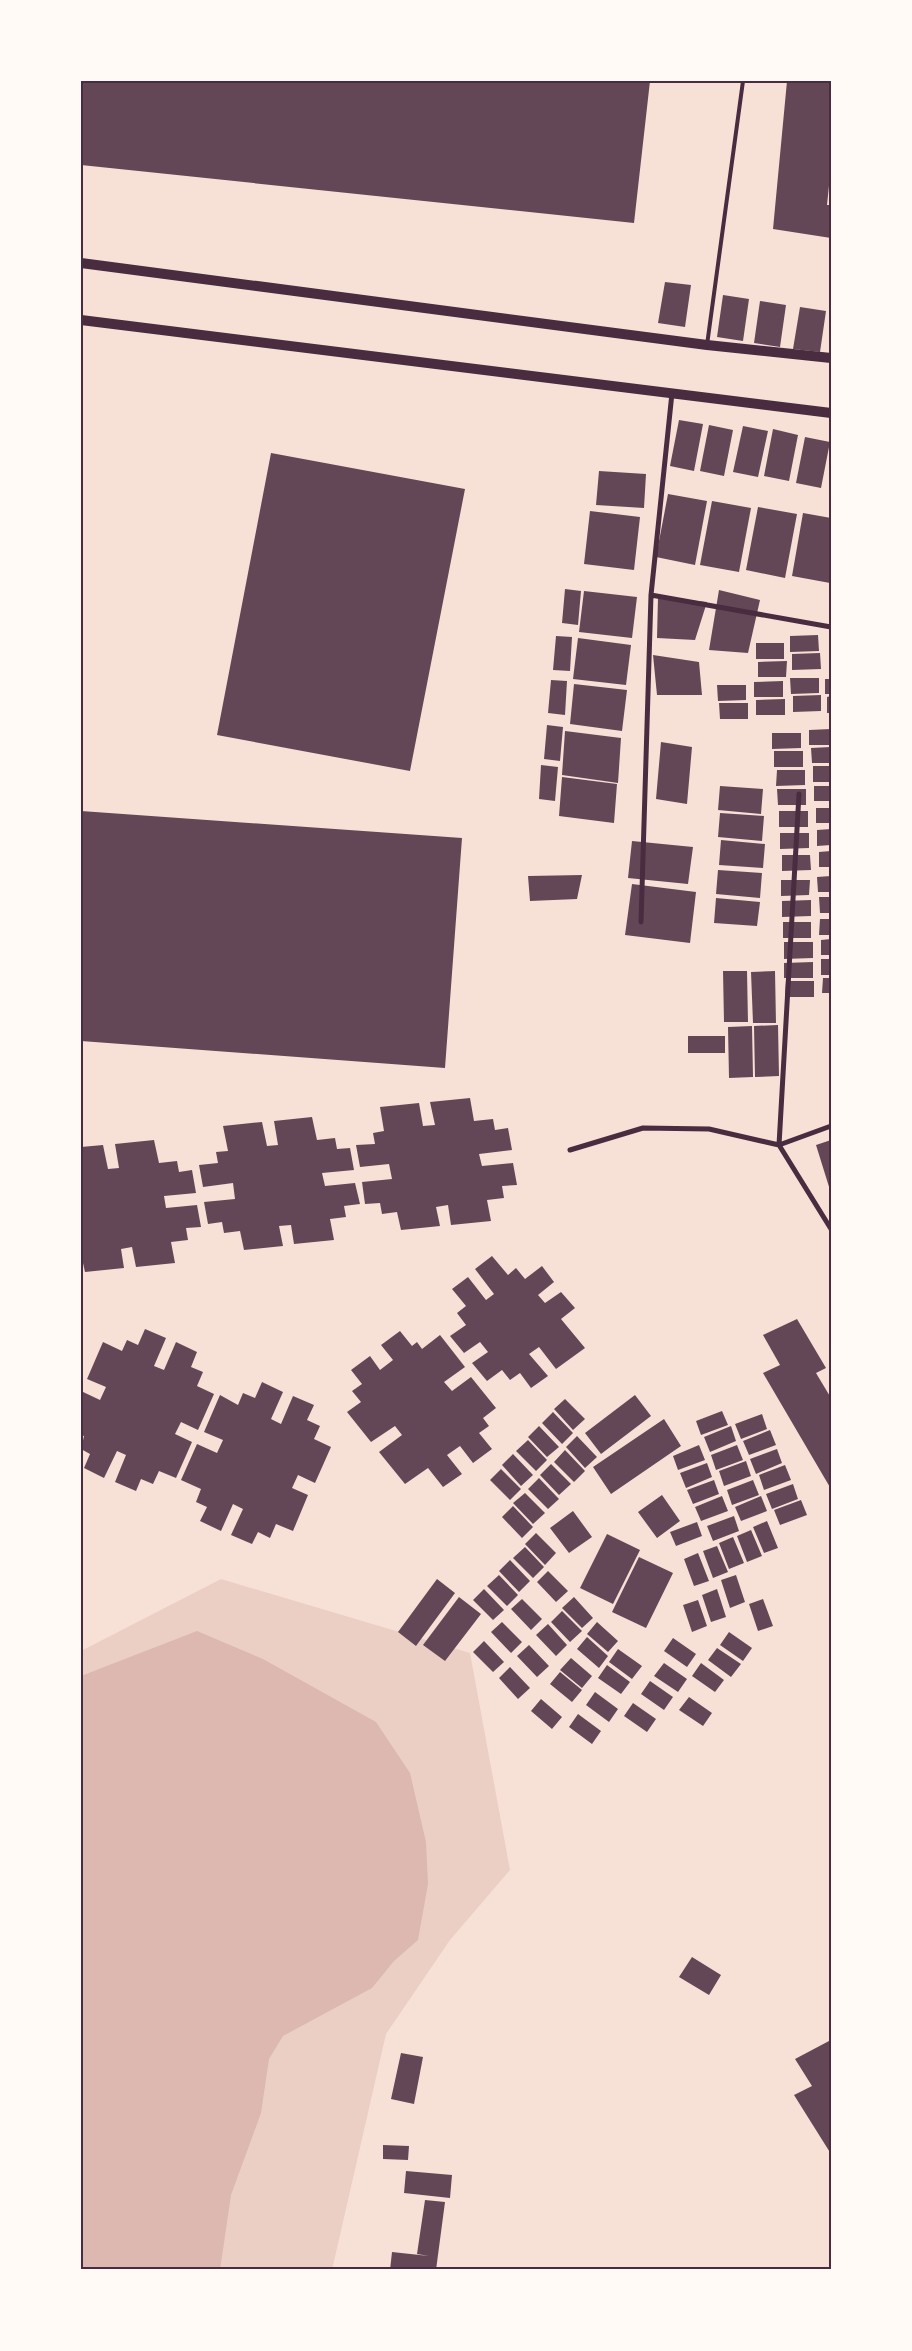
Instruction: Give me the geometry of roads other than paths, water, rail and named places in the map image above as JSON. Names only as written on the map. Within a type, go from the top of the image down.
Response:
[{"type":"main road","points":[[81,263],[707,345],[831,358]]},
{"type":"main road","points":[[81,320],[831,413]]},
{"type":"street","points":[[641,922],[651,595],[672,393]]},
{"type":"street","points":[[651,595],[831,627]]},
{"type":"street","points":[[799,794],[779,1145],[831,1229]]},
{"type":"street","points":[[570,1150],[643,1128],[708,1130],[779,1145],[831,1126]]},
{"type":"lane","points":[[707,345],[744,81]]}]
